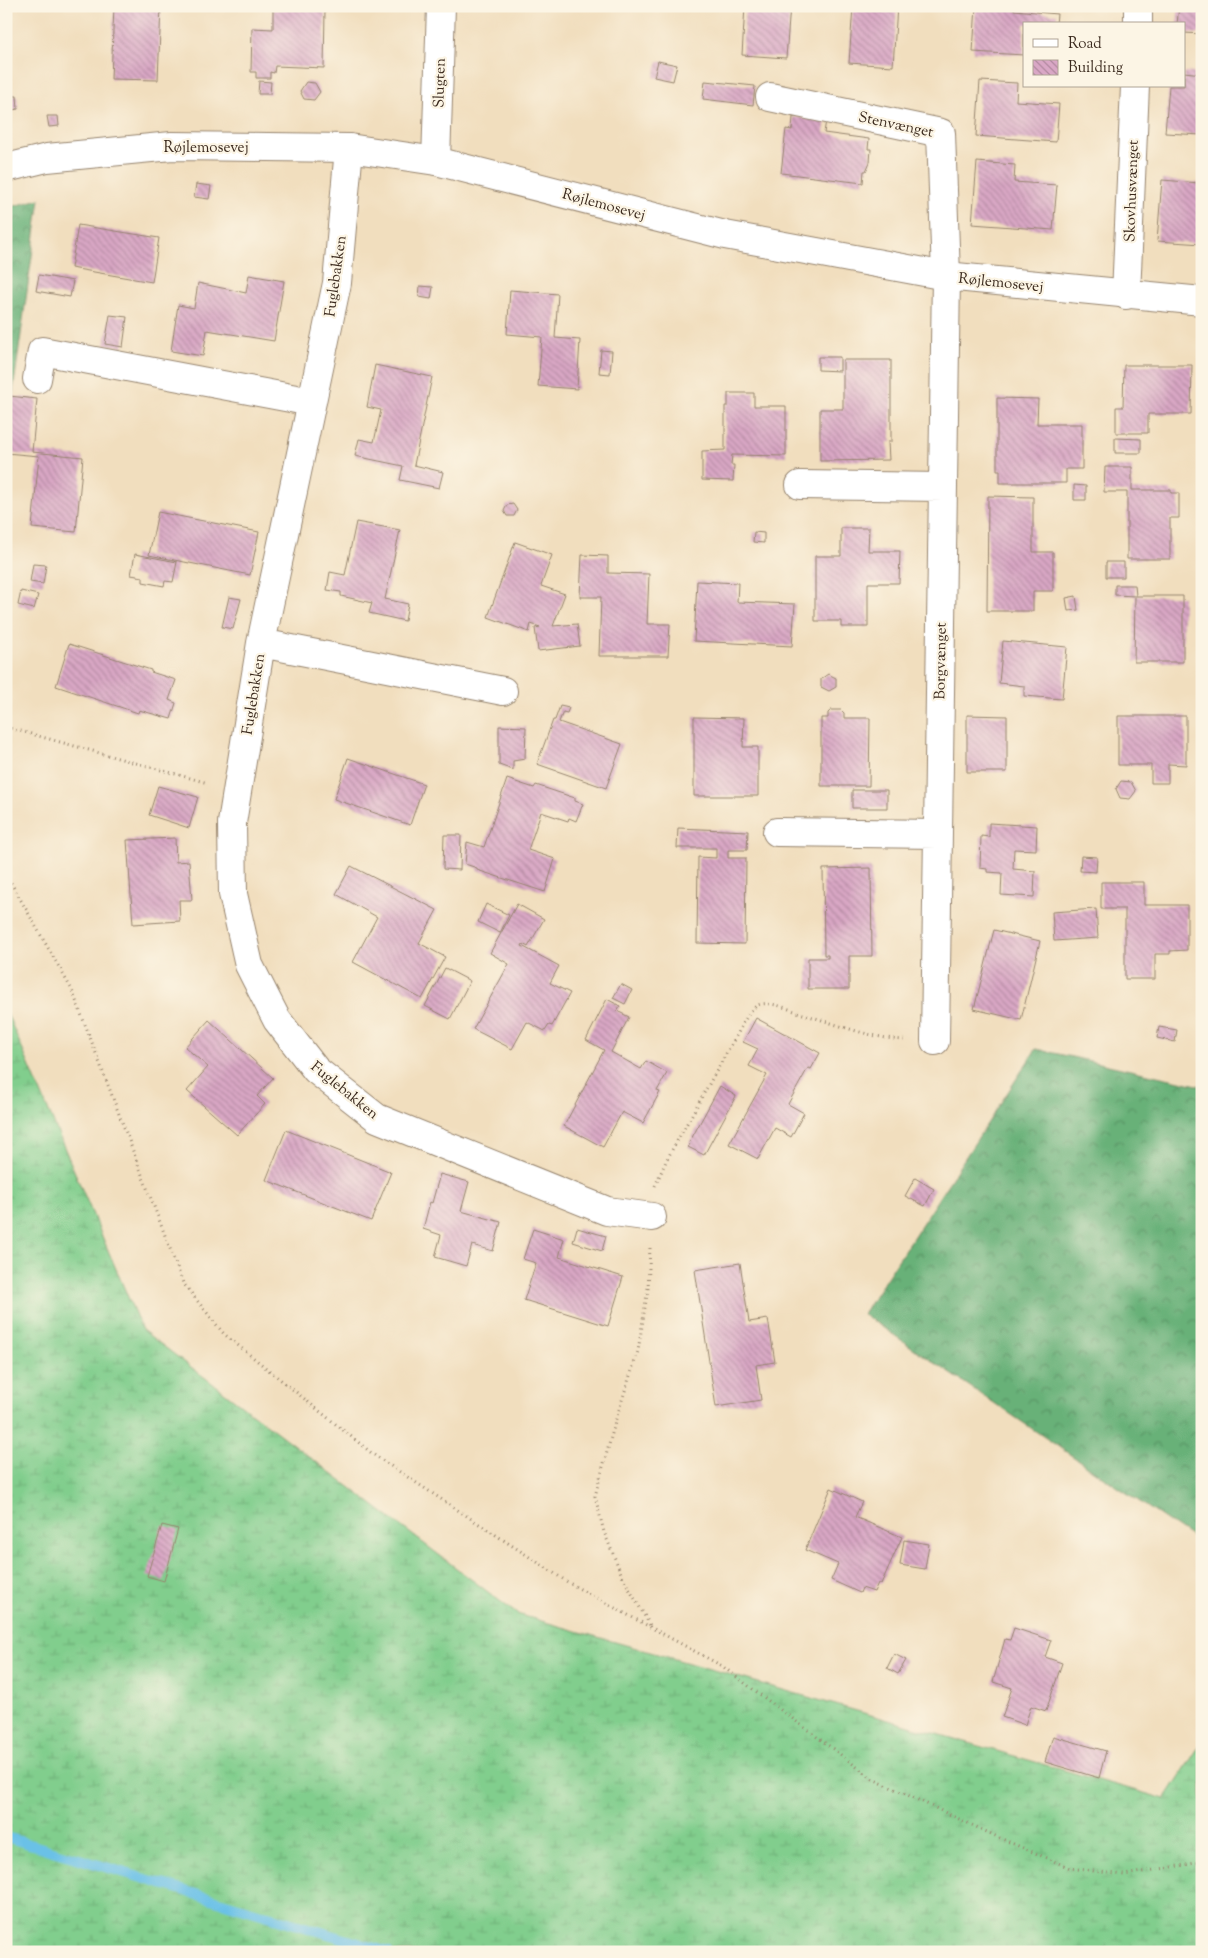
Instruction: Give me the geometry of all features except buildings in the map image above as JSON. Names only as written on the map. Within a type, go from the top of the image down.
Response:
[{"type":"street","name":"Slugten","points":[[436,161],[441,6]]},
{"type":"street","points":[[1138,6],[1138,22]]},
{"type":"street","name":"Skovhusvænget","points":[[1126,295],[1135,88]]},
{"type":"street","name":"Stenvænget","points":[[770,97],[941,133],[946,276]]},
{"type":"street","name":"Røjlemosevej","points":[[6,168],[46,158],[172,146],[349,148],[436,161],[725,236],[946,276],[1202,301]]},
{"type":"street","name":"Fuglebakken","points":[[349,148],[337,283],[261,643],[232,823],[232,894],[249,965],[277,1020],[316,1070],[377,1118],[606,1211],[652,1216]]},
{"type":"street","name":"Borgvænget","points":[[935,1041],[946,276]]},
{"type":"street","points":[[37,379],[42,351],[312,402]]},
{"type":"street","points":[[800,484],[943,487]]},
{"type":"street","name":"Fuglebakken","points":[[261,643],[503,691]]},
{"type":"street","points":[[777,832],[938,834]]},
{"type":"path","points":[[6,728],[237,791]]},
{"type":"path","points":[[6,874],[72,990],[182,1283],[224,1334],[374,1455],[569,1584],[722,1666],[873,1779],[1002,1839],[1070,1868],[1124,1875],[1202,1862]]},
{"type":"path","points":[[651,1627],[620,1570],[604,1532],[596,1496],[616,1419],[638,1351],[648,1288],[652,1216],[656,1184],[667,1158],[749,1013],[761,1004],[777,1006],[864,1033],[890,1039],[935,1041]]},
{"type":"green space","points":[[40,199],[6,441],[6,208]]},
{"type":"green space","points":[[6,1011],[142,1330],[517,1614],[1165,1799],[1202,1742],[1202,1952],[6,1952]]},
{"type":"green space","points":[[1036,1049],[1202,1086],[1202,1544],[863,1314]]},
{"type":"waterway","points":[[6,1837],[388,1952]]}]
